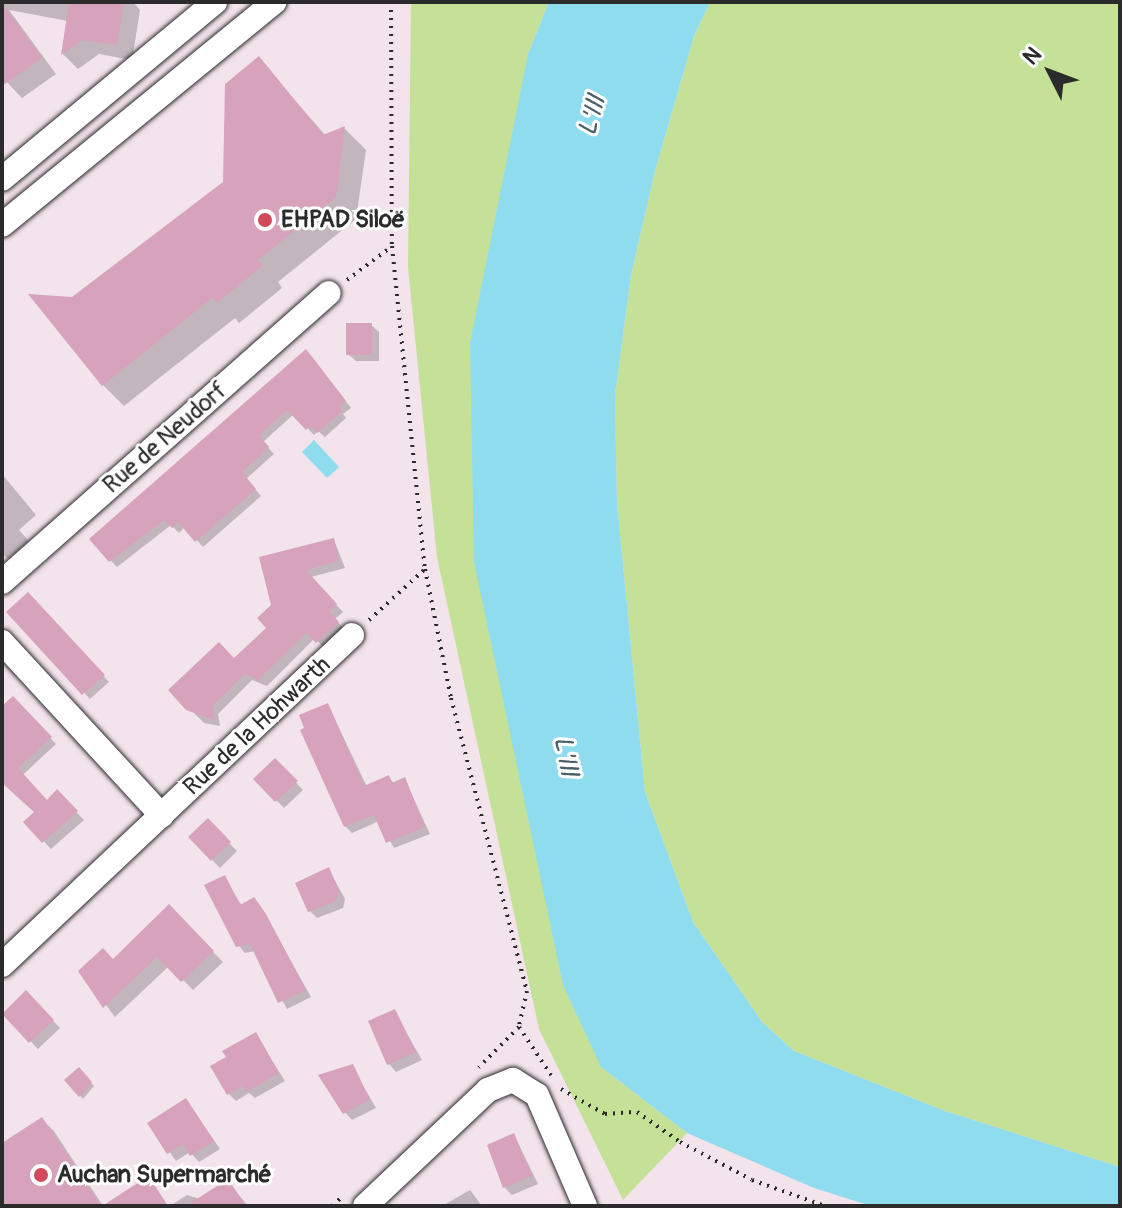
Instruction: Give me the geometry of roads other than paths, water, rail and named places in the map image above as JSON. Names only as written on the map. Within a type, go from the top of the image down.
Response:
[{"type":"street","points":[[2,179],[216,2],[234,34]]},
{"type":"street","points":[[2,225],[274,2]]},
{"type":"street","name":"Rue de Neudorf","points":[[2,582],[329,293]]},
{"type":"street","name":"Rue de la Hohwarth","points":[[2,965],[352,635]]},
{"type":"street","name":"Rue de la Hohwarth","points":[[2,642],[162,816]]},
{"type":"street","points":[[365,1206],[488,1090],[507,1081],[522,1082],[537,1095],[585,1206]]},
{"type":"water","name":"L'Ill","points":[[549,2],[710,2],[694,36],[655,171],[631,275],[615,395],[617,503],[645,792],[693,922],[762,1022],[794,1051],[945,1111],[1120,1167],[1120,1206],[871,1206],[814,1188],[687,1133],[601,1067],[563,985],[474,562],[470,343],[528,54]]},
{"type":"water","points":[[314,440],[339,467],[327,478],[302,452]]},
{"type":"place","name":"EHPAD Siloë","points":[[265,220]]},
{"type":"place","name":"Auchan Supermarché","points":[[41,1175]]}]
